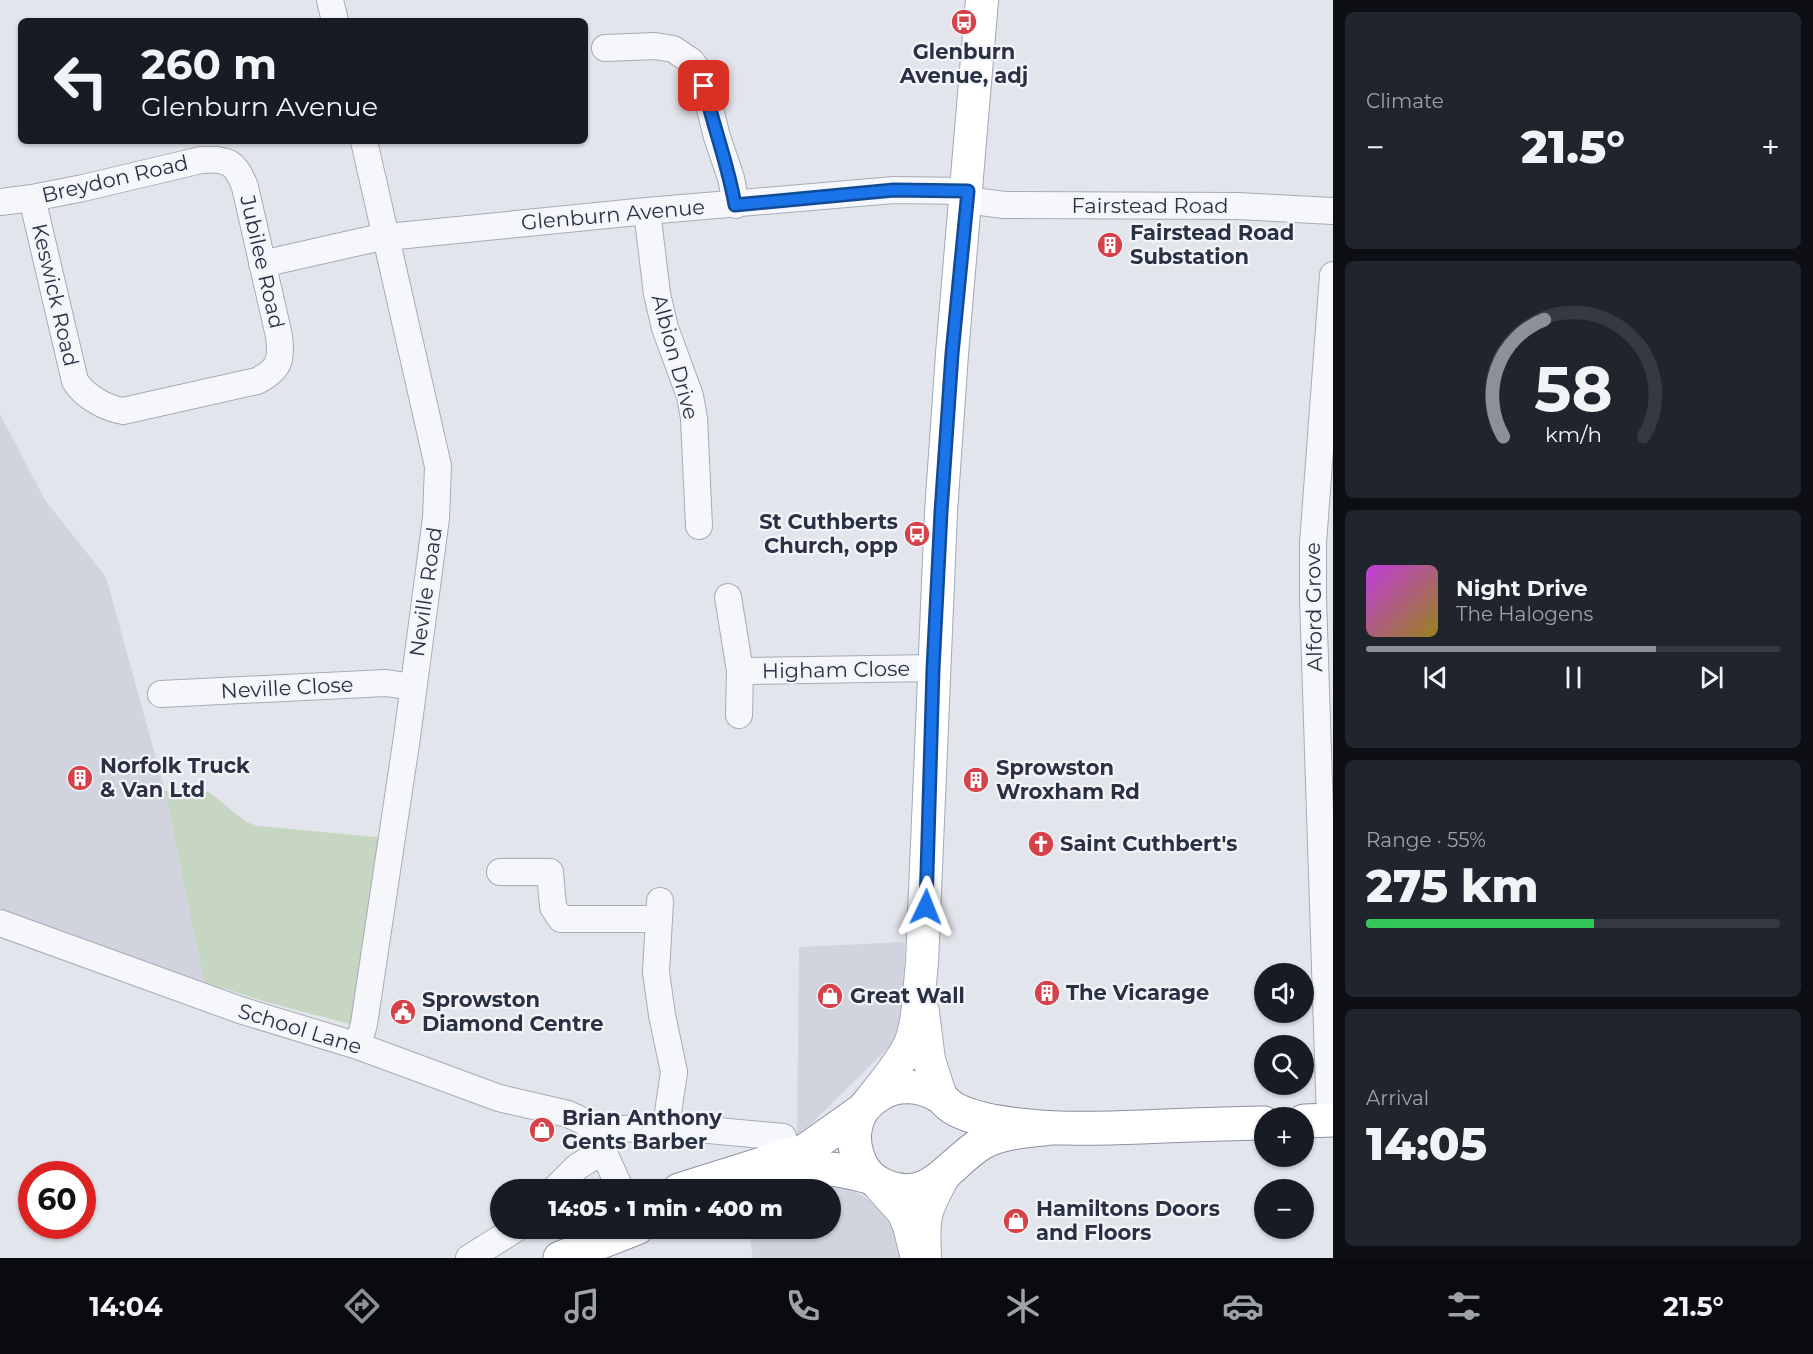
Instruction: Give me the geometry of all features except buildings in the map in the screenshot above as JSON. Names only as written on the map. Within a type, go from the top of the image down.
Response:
[{"type":"highway","points":[[714,1179],[807,1150],[887,1090],[908,1086],[927,1090],[968,1114],[991,1121],[1053,1128],[1254,1123]]},
{"type":"highway","points":[[945,1101],[959,1136],[956,1157],[948,1170]]},
{"type":"highway","points":[[865,1107],[855,1124],[854,1147],[862,1168],[873,1180]]},
{"type":"highway","points":[[779,1179],[804,1170],[827,1168],[873,1180],[894,1190],[912,1191],[929,1186],[983,1143],[1006,1134],[1053,1128]]},
{"type":"highway","points":[[542,1258],[567,1239]]},
{"type":"highway","points":[[560,1258],[609,1239]]},
{"type":"main road","points":[[945,1101],[929,1060],[923,1019],[922,963],[930,804],[933,669],[946,439],[982,0]]},
{"type":"main road","points":[[865,1107],[897,1066],[909,1044],[915,1020],[922,963]]},
{"type":"main road","points":[[925,1258],[923,1224],[927,1206],[948,1170]]},
{"type":"main road","points":[[873,1180],[903,1212],[909,1226],[916,1258]]},
{"type":"street","points":[[330,0],[335,18]]},
{"type":"street","points":[[605,48],[655,46],[673,49],[691,61],[701,74],[717,137],[731,178],[735,205]]},
{"type":"street","name":"Neville Road","points":[[358,1046],[364,1024],[413,687],[436,518],[438,466],[365,144]]},
{"type":"street","name":"Breydon Road","points":[[0,202],[32,198],[201,160],[217,159],[231,163]]},
{"type":"street","name":"Jubilee Road","points":[[231,163],[240,173],[245,187],[279,336],[281,354],[278,365]]},
{"type":"street","name":"Glenburn Avenue","points":[[261,264],[386,237],[647,210],[735,205],[894,190],[967,195]]},
{"type":"street","name":"Fairstead Road","points":[[967,195],[1004,205],[1237,207],[1333,211]]},
{"type":"street","name":"Keswick Road","points":[[32,198],[75,381],[80,390],[111,409],[123,411],[257,381],[269,375],[278,365]]},
{"type":"street","name":"Albion Drive","points":[[647,210],[657,294],[665,328],[690,396],[694,418],[692,512]]},
{"type":"street","name":"Alford Grove","points":[[1322,1120],[1313,543],[1333,275]]},
{"type":"street","name":"Higham Close","points":[[728,597],[740,671],[740,715]]},
{"type":"street","name":"Higham Close","points":[[740,671],[933,669]]},
{"type":"street","name":"Neville Close","points":[[162,694],[386,683],[413,687]]},
{"type":"street","points":[[500,872],[550,872],[553,907],[561,919],[660,910],[656,972],[674,1072],[666,1126]]},
{"type":"street","name":"School Lane","points":[[0,923],[229,1006],[358,1046],[499,1098],[568,1114],[585,1122],[600,1143],[616,1179]]},
{"type":"street","points":[[565,1179],[600,1143],[609,1130],[666,1126],[783,1137]]},
{"type":"street","points":[[469,1258],[499,1239]]},
{"type":"shaded area","points":[[0,414],[45,500],[106,577],[165,791],[204,982],[0,910]]},
{"type":"shaded area","points":[[905,942],[903,1023],[896,1040],[797,1138],[799,947]]},
{"type":"shaded area","points":[[841,1186],[869,1200],[909,1238],[912,1258],[753,1258],[750,1239],[841,1239]]},
{"type":"green space","points":[[165,791],[209,792],[246,822],[258,826],[386,838],[361,1027],[266,1002],[204,982]]},
{"type":"place","name":"Glenburn Avenue, adj","points":[[964,22]]},
{"type":"place","name":"Fairstead Road Substation","points":[[1110,245]]},
{"type":"place","name":"St Cuthberts Church, opp","points":[[917,534]]},
{"type":"place","name":"Norfolk Truck & Van Ltd","points":[[80,778]]},
{"type":"place","name":"Sprowston Wroxham Rd","points":[[976,780]]},
{"type":"place","name":"Saint Cuthbert's","points":[[1041,844]]},
{"type":"place","name":"The Vicarage","points":[[1047,993]]},
{"type":"place","name":"Great Wall","points":[[830,996]]},
{"type":"place","name":"Sprowston Diamond Centre","points":[[403,1012]]},
{"type":"place","name":"Brian Anthony Gents Barber","points":[[542,1130]]},
{"type":"place","name":"Hamiltons Doors and Floors","points":[[1016,1221]]},
{"type":"route","points":[[704,86],[717,137],[731,178],[735,205],[894,190],[968,191],[952,354],[941,512],[933,669],[926,907]]}]
